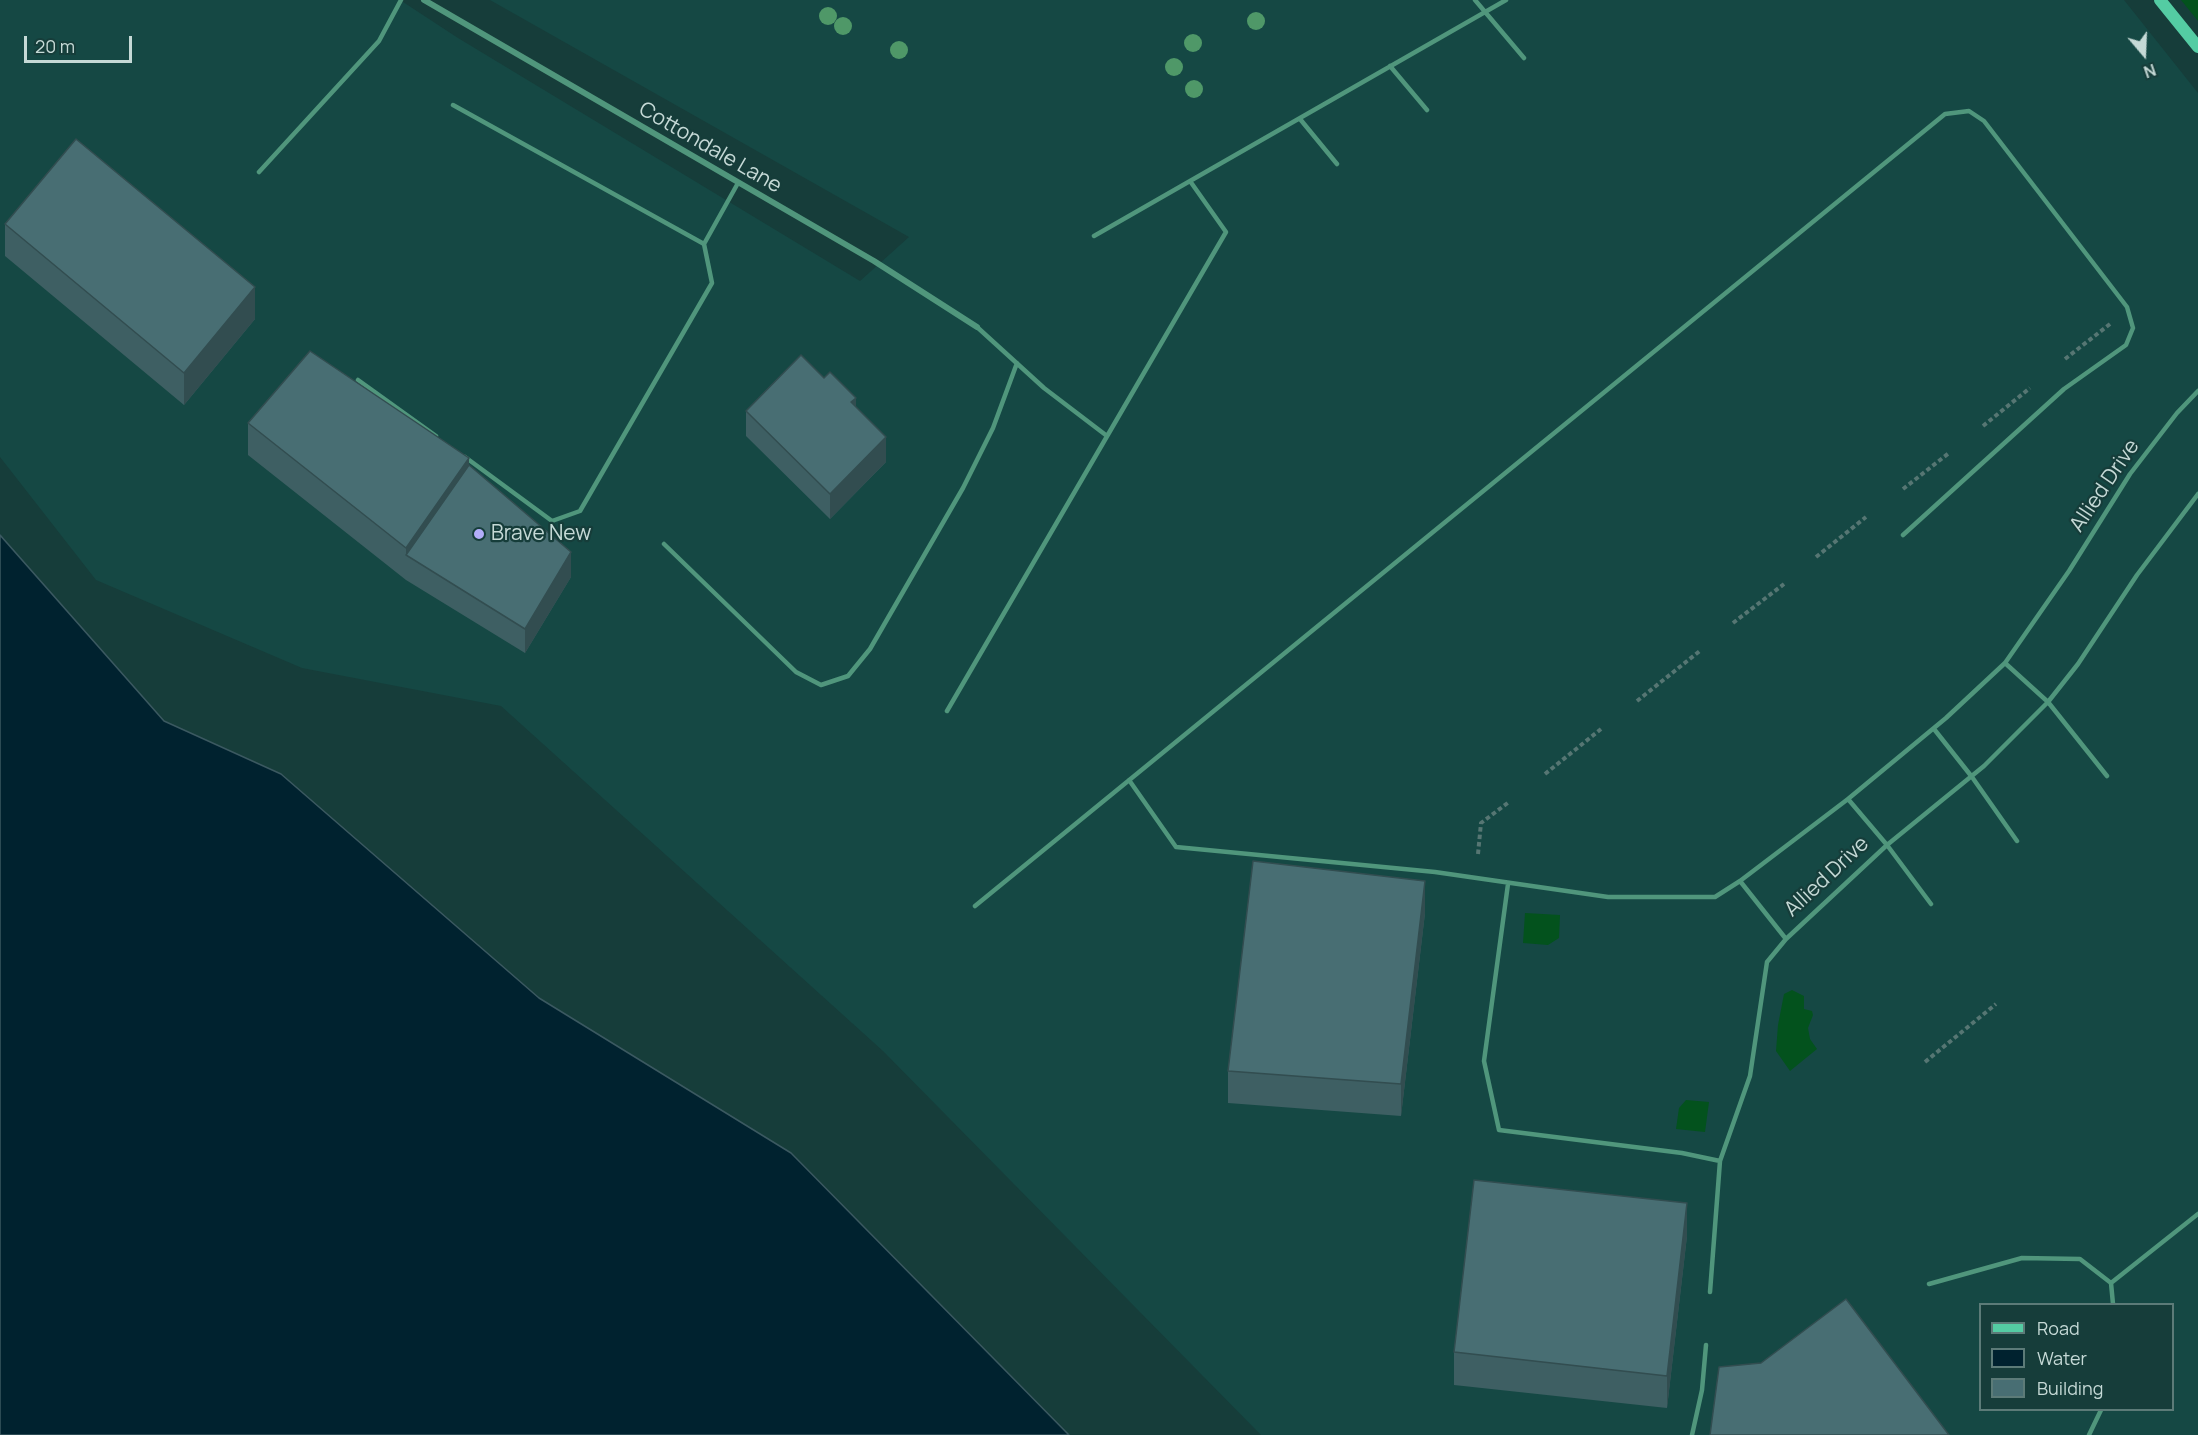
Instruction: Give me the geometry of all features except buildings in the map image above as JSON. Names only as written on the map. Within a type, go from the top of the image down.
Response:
[{"type":"street","name":"Cottondale Lane","points":[[424,0],[874,261],[977,327]]},
{"type":"street","points":[[2160,0],[2198,47]]},
{"type":"lane","points":[[259,172],[379,41],[401,0]]},
{"type":"lane","points":[[1475,0],[1524,58]]},
{"type":"lane","points":[[1094,236],[1506,0]]},
{"type":"lane","points":[[1390,66],[1427,110]]},
{"type":"lane","points":[[453,105],[704,244]]},
{"type":"lane","points":[[975,906],[1945,114],[1969,111],[1984,121],[2127,307],[2133,328],[2126,345],[2064,389],[1903,535]]},
{"type":"lane","points":[[1300,118],[1337,164]]},
{"type":"lane","points":[[947,711],[1226,231],[1190,181]]},
{"type":"lane","points":[[455,450],[552,521],[580,511],[712,283],[704,244],[738,183]]},
{"type":"lane","points":[[977,327],[1044,388],[1107,436]]},
{"type":"lane","points":[[664,544],[796,672],[821,685],[848,676],[870,649],[963,488],[993,428],[1017,363]]},
{"type":"lane","points":[[358,380],[446,443]]},
{"type":"lane","name":"Allied Drive","points":[[2198,391],[2177,413],[2130,474],[2069,571],[2005,663],[1934,729],[1848,799],[1740,881],[1786,939],[1887,844],[1972,777],[2048,702],[2078,664],[2137,575],[2198,494]]},
{"type":"lane","points":[[2005,663],[2048,702],[2107,776]]},
{"type":"lane","points":[[1934,729],[1972,777],[2017,841]]},
{"type":"lane","points":[[1129,780],[1176,847],[1435,872],[1608,897],[1715,897],[1740,881]]},
{"type":"lane","name":"Allied Drive","points":[[1848,799],[1887,844]]},
{"type":"lane","points":[[1887,844],[1931,904]]},
{"type":"lane","points":[[1508,884],[1484,1061],[1499,1130],[1682,1153],[1720,1161]]},
{"type":"lane","points":[[1710,1292],[1720,1161],[1750,1076],[1767,962],[1786,939]]},
{"type":"lane","points":[[2111,1283],[2198,1214]]},
{"type":"lane","points":[[1929,1284],[2022,1258],[2080,1259],[2111,1283],[2113,1303]]},
{"type":"lane","points":[[1692,1435],[1702,1390],[1706,1346]]},
{"type":"lane","points":[[2089,1435],[2101,1411]]},
{"type":"path","points":[[2065,358],[2114,321]]},
{"type":"path","points":[[1983,426],[2030,388]]},
{"type":"path","points":[[1903,489],[1949,453]]},
{"type":"path","points":[[1816,557],[1866,517]]},
{"type":"path","points":[[1733,623],[1784,584]]},
{"type":"path","points":[[1637,701],[1701,650]]},
{"type":"path","points":[[1545,774],[1600,729]]},
{"type":"path","points":[[1478,854],[1481,823],[1509,802]]},
{"type":"path","points":[[1925,1062],[1996,1004]]},
{"type":"shaded area","points":[[0,0],[400,0],[458,38],[860,281],[909,237],[490,0],[2124,0],[2198,93],[2198,1435],[1261,1435],[883,1051],[501,706],[302,668],[96,580],[0,457]]},
{"type":"green space","points":[[2181,0],[2198,0],[2198,21]]},
{"type":"green space","points":[[1525,913],[1560,915],[1559,938],[1548,945],[1523,943]]},
{"type":"green space","points":[[1792,990],[1804,996],[1804,1009],[1812,1011],[1813,1015],[1808,1028],[1810,1039],[1817,1049],[1790,1071],[1776,1051],[1784,994]]},
{"type":"green space","points":[[1686,1100],[1709,1102],[1705,1132],[1676,1129],[1679,1108]]},
{"type":"water","points":[[0,535],[164,721],[281,774],[539,998],[791,1153],[1069,1435],[0,1435]]},
{"type":"place","name":"Brave New","points":[[479,534]]}]
